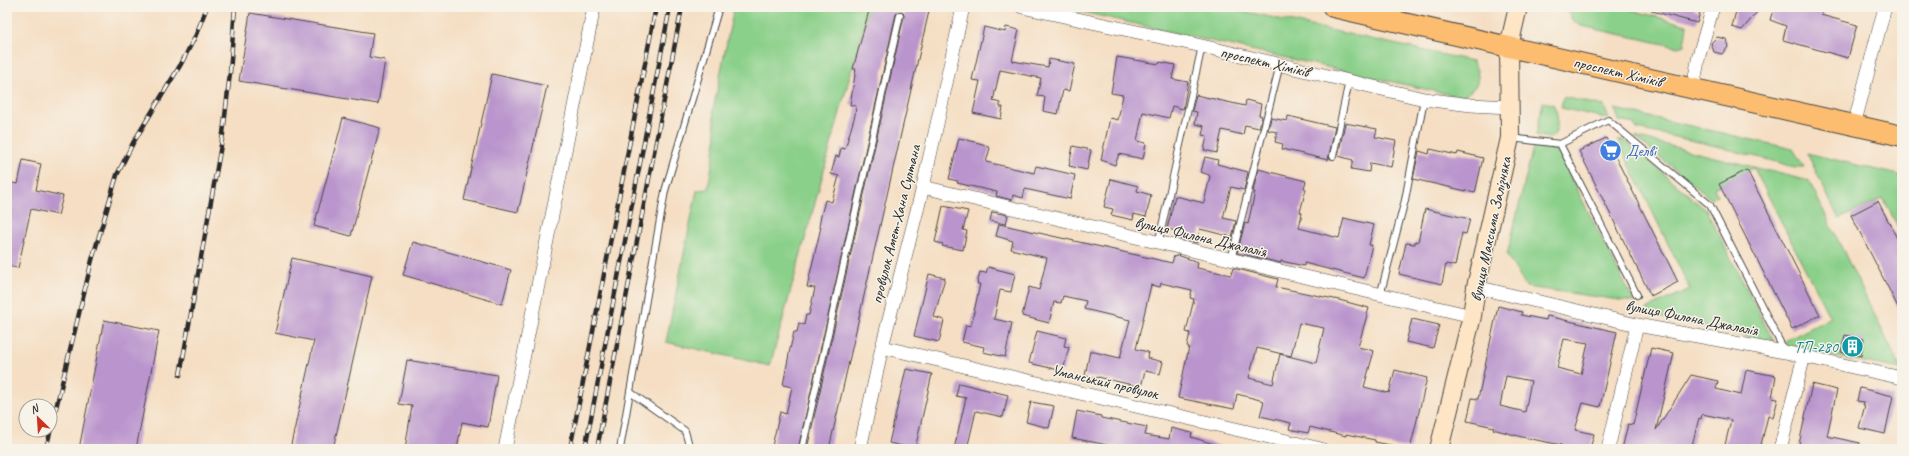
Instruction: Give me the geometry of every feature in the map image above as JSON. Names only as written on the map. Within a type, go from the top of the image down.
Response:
[{"type":"main road","name":"проспект Хіміків","points":[[1333,7],[1902,136]]},
{"type":"street","points":[[505,449],[594,7]]},
{"type":"street","name":"провулок Амет-Хана Султана","points":[[860,449],[882,347],[923,187],[963,7]]},
{"type":"street","name":"проспект Хіміків","points":[[1022,7],[1202,46],[1424,99],[1471,105],[1509,107]]},
{"type":"street","name":"вулиця Максима Залізняка","points":[[1439,449],[1472,316],[1476,287],[1510,138],[1509,46],[1518,7]]},
{"type":"street","points":[[1693,88],[1699,55],[1713,7]]},
{"type":"street","points":[[1854,125],[1886,7]]},
{"type":"street","name":"вулиця Филона Джалалія","points":[[923,187],[1158,244],[1472,316]]},
{"type":"street","name":"вулиця Филона Джалалія","points":[[1476,287],[1637,325],[1785,352],[1902,378]]},
{"type":"street","points":[[1608,449],[1637,325]]},
{"type":"street","name":"Уманський провулок","points":[[882,347],[1321,449]]},
{"type":"street","points":[[1780,449],[1804,356]]},
{"type":"lane","points":[[620,449],[665,191],[718,7]]},
{"type":"lane","points":[[802,449],[900,16]]},
{"type":"lane","points":[[1158,244],[1202,46]]},
{"type":"lane","points":[[1231,260],[1280,64]]},
{"type":"lane","points":[[1333,156],[1349,81]]},
{"type":"lane","points":[[1380,296],[1405,200],[1424,99]]},
{"type":"lane","points":[[1510,138],[1560,144],[1608,120],[1710,204],[1785,352]]},
{"type":"lane","points":[[1560,144],[1637,295]]},
{"type":"lane","points":[[630,392],[685,430],[690,449]]},
{"type":"green space","points":[[734,7],[869,7],[770,366],[666,342],[697,190],[708,189],[716,140],[713,110]]},
{"type":"green space","points":[[1060,7],[1224,7],[1472,61],[1476,67],[1478,78],[1477,83],[1471,91],[1460,97]]},
{"type":"green space","points":[[1565,7],[1621,7],[1687,25],[1684,45],[1678,47],[1581,26],[1572,20]]},
{"type":"green space","points":[[1563,97],[1604,106],[1609,119],[1561,108]]},
{"type":"green space","points":[[1543,102],[1553,104],[1557,116],[1556,132],[1554,136],[1549,138],[1536,135]]},
{"type":"green space","points":[[1615,109],[1793,149],[1804,167],[1795,167],[1708,144],[1637,129],[1634,124],[1619,121]]},
{"type":"green space","points":[[1635,137],[1809,181],[1901,369],[1788,348],[1785,341],[1830,318],[1754,168],[1714,188],[1717,195],[1711,199]]},
{"type":"green space","points":[[1624,140],[1706,210],[1774,342],[1646,314],[1647,309],[1690,289],[1618,141]]},
{"type":"green space","points":[[1533,147],[1557,150],[1634,302],[1526,287],[1507,255]]},
{"type":"green space","points":[[1807,153],[1902,176],[1902,235],[1883,198],[1839,219]]},
{"type":"building","points":[[870,7],[910,7],[929,11],[829,449],[807,449],[904,16],[903,12],[901,11],[896,14],[798,449],[785,449],[772,446],[780,412],[786,414],[792,387],[783,385],[794,332],[797,332],[799,323],[804,325],[806,315],[809,315],[815,288],[807,287],[821,227],[819,227],[821,216],[825,200],[832,202],[839,176],[831,174],[836,156],[839,157],[841,148],[845,149],[855,115],[856,106],[850,105],[856,69],[853,69]]},
{"type":"building","points":[[1652,7],[1695,7],[1694,10],[1700,12],[1697,23],[1652,11]]},
{"type":"building","points":[[1737,7],[1761,7],[1742,30],[1732,27]]},
{"type":"building","points":[[1774,7],[1824,7],[1821,15],[1857,25],[1848,58],[1783,40],[1786,26],[1770,20]]},
{"type":"building","points":[[250,13],[373,33],[369,57],[385,60],[378,104],[239,81]]},
{"type":"building","points":[[984,27],[1005,32],[1006,27],[1019,30],[1012,61],[1048,67],[1049,59],[1075,64],[1069,91],[1063,90],[1058,114],[1043,111],[1045,97],[1037,96],[1041,78],[1000,70],[993,101],[1000,103],[1000,107],[1003,107],[1001,119],[973,113],[980,81],[972,80]]},
{"type":"building","points":[[1717,37],[1726,39],[1728,47],[1722,54],[1714,52],[1711,43]]},
{"type":"building","points":[[1117,57],[1175,65],[1172,79],[1188,82],[1183,109],[1172,106],[1169,118],[1143,112],[1137,141],[1146,143],[1143,159],[1119,154],[1115,165],[1101,160],[1110,118],[1118,120],[1123,95],[1111,93]]},
{"type":"building","points":[[492,74],[547,86],[518,212],[464,200]]},
{"type":"building","points":[[1196,95],[1245,106],[1246,100],[1261,104],[1259,115],[1262,116],[1259,128],[1245,125],[1243,135],[1222,130],[1217,153],[1204,150],[1207,136],[1202,135],[1204,126],[1195,124],[1197,112],[1192,111]]},
{"type":"building","points":[[1288,116],[1335,127],[1328,160],[1282,149],[1283,144],[1275,142],[1277,132],[1268,130],[1271,118],[1287,121]]},
{"type":"building","points":[[343,118],[380,128],[351,236],[314,226]]},
{"type":"building","points":[[1345,123],[1377,129],[1375,137],[1396,141],[1391,167],[1370,163],[1369,172],[1351,169],[1353,160],[1338,156]]},
{"type":"building","points":[[959,138],[983,144],[990,148],[986,162],[1034,173],[1036,166],[1075,175],[1070,199],[1025,189],[1023,198],[1013,195],[1012,200],[996,196],[997,192],[957,183],[958,181],[949,179]]},
{"type":"building","points":[[1606,138],[1678,282],[1651,296],[1579,151]]},
{"type":"building","points":[[1073,146],[1091,150],[1087,170],[1069,166]]},
{"type":"building","points":[[1430,149],[1457,155],[1458,152],[1483,158],[1475,193],[1413,179],[1419,151],[1429,154]]},
{"type":"building","points":[[1205,157],[1218,160],[1217,164],[1248,172],[1244,190],[1231,187],[1223,218],[1236,221],[1232,237],[1200,229],[1197,243],[1180,239],[1182,232],[1167,229],[1175,196],[1204,203],[1210,176],[1201,172]]},
{"type":"building","points":[[23,160],[41,164],[36,190],[63,196],[58,215],[31,209],[18,268],[7,266],[7,182],[18,184]]},
{"type":"building","points":[[1258,169],[1306,181],[1304,188],[1306,189],[1300,212],[1302,213],[1299,228],[1339,238],[1344,218],[1374,225],[1369,245],[1372,245],[1364,278],[1304,263],[1304,266],[1281,261],[1281,263],[1237,253],[1245,223],[1248,224]]},
{"type":"building","points":[[1747,170],[1820,315],[1792,329],[1719,184]]},
{"type":"building","points":[[1111,179],[1138,186],[1137,191],[1151,195],[1146,217],[1134,214],[1133,220],[1111,215],[1113,209],[1104,207]]},
{"type":"building","points":[[1878,201],[1902,248],[1902,315],[1851,215]]},
{"type":"building","points":[[943,206],[968,211],[963,230],[967,231],[963,250],[942,246],[943,244],[935,242]]},
{"type":"building","points":[[1425,209],[1470,219],[1466,234],[1462,233],[1455,266],[1446,264],[1442,284],[1399,274],[1406,243],[1415,244],[1415,241],[1418,242]]},
{"type":"building","points":[[992,212],[1008,215],[1006,224],[990,221]]},
{"type":"building","points":[[999,224],[1172,263],[1174,256],[1176,257],[1177,255],[1198,262],[1197,268],[1231,275],[1233,268],[1278,279],[1276,287],[1369,308],[1358,347],[1374,351],[1364,387],[1389,393],[1395,370],[1427,378],[1410,449],[1375,442],[1375,440],[1346,434],[1346,436],[1310,427],[1308,433],[1289,429],[1291,423],[1260,416],[1264,401],[1237,394],[1234,409],[1178,398],[1189,347],[1187,346],[1190,333],[1186,332],[1194,299],[1190,298],[1192,290],[1161,283],[1160,287],[1151,285],[1136,349],[1148,352],[1147,358],[1163,362],[1160,374],[1145,371],[1141,387],[1098,377],[1085,376],[1090,351],[1120,358],[1130,320],[1084,309],[1086,301],[1063,296],[1061,303],[1054,302],[1049,323],[1022,316],[1029,287],[1039,290],[1047,258],[1011,249],[1013,241],[996,236]],"holes":[[[1299,323],[1324,328],[1316,363],[1280,354],[1273,384],[1249,378],[1257,348],[1291,356]]]},
{"type":"building","points":[[413,242],[511,270],[502,304],[403,275]]},
{"type":"building","points":[[292,258],[372,276],[333,449],[290,449],[314,341],[275,333]]},
{"type":"building","points":[[988,267],[1015,274],[1011,292],[1000,290],[994,319],[1012,323],[1005,357],[983,352],[984,347],[962,342],[966,325],[971,326],[980,284],[977,284],[980,272],[986,273]]},
{"type":"building","points":[[929,274],[945,278],[934,317],[944,320],[939,342],[914,336]]},
{"type":"building","points":[[1498,306],[1522,312],[1521,315],[1546,320],[1547,316],[1617,332],[1600,407],[1583,403],[1575,430],[1594,434],[1590,449],[1570,449],[1561,447],[1561,445],[1522,437],[1493,429],[1494,427],[1467,421],[1472,398],[1478,399]],"holes":[[[1564,339],[1588,343],[1581,374],[1557,368]],[[1506,376],[1531,381],[1525,412],[1500,406]]]},
{"type":"building","points":[[1412,319],[1439,325],[1433,348],[1406,342]]},
{"type":"building","points":[[104,320],[159,331],[136,449],[79,449]]},
{"type":"building","points":[[1037,331],[1066,338],[1064,346],[1069,347],[1063,371],[1029,363]]},
{"type":"building","name":"ТП-280","points":[[1845,335],[1864,339],[1861,356],[1841,352]]},
{"type":"building","points":[[1651,348],[1674,353],[1656,430],[1691,375],[1718,381],[1716,389],[1741,395],[1746,370],[1776,376],[1772,398],[1778,399],[1773,418],[1768,416],[1760,449],[1724,449],[1731,420],[1702,414],[1701,419],[1699,418],[1691,449],[1622,449],[1628,424],[1633,425]]},
{"type":"building","points":[[407,360],[497,375],[488,427],[462,422],[457,449],[405,449],[412,406],[399,404]]},
{"type":"building","points":[[906,369],[932,374],[915,449],[889,443]]},
{"type":"building","points":[[959,383],[1008,395],[1003,417],[976,411],[967,449],[954,449],[966,398],[956,396]]},
{"type":"building","points":[[1812,384],[1837,390],[1827,436],[1860,443],[1859,449],[1798,449]]},
{"type":"building","points":[[1860,388],[1893,396],[1885,434],[1859,428],[1865,405],[1863,405],[1864,402],[1857,401]]},
{"type":"building","points":[[1031,402],[1054,406],[1049,428],[1026,422]]},
{"type":"building","points":[[1077,411],[1101,416],[1101,418],[1147,427],[1145,435],[1169,439],[1171,428],[1192,433],[1191,437],[1220,446],[1220,449],[1128,449],[1072,438]]},
{"type":"railway","points":[[46,449],[92,260],[117,175],[133,143],[181,64],[195,37],[207,7]]},
{"type":"railway","points":[[180,375],[223,134],[230,73],[235,7]]},
{"type":"railway","points":[[570,449],[656,7]]},
{"type":"railway","points":[[585,449],[670,7]]},
{"type":"railway","points":[[597,449],[682,7]]},
{"type":"place","name":"Делві","points":[[1610,150]]},
{"type":"place","name":"ТП-280","points":[[1853,346]]}]
